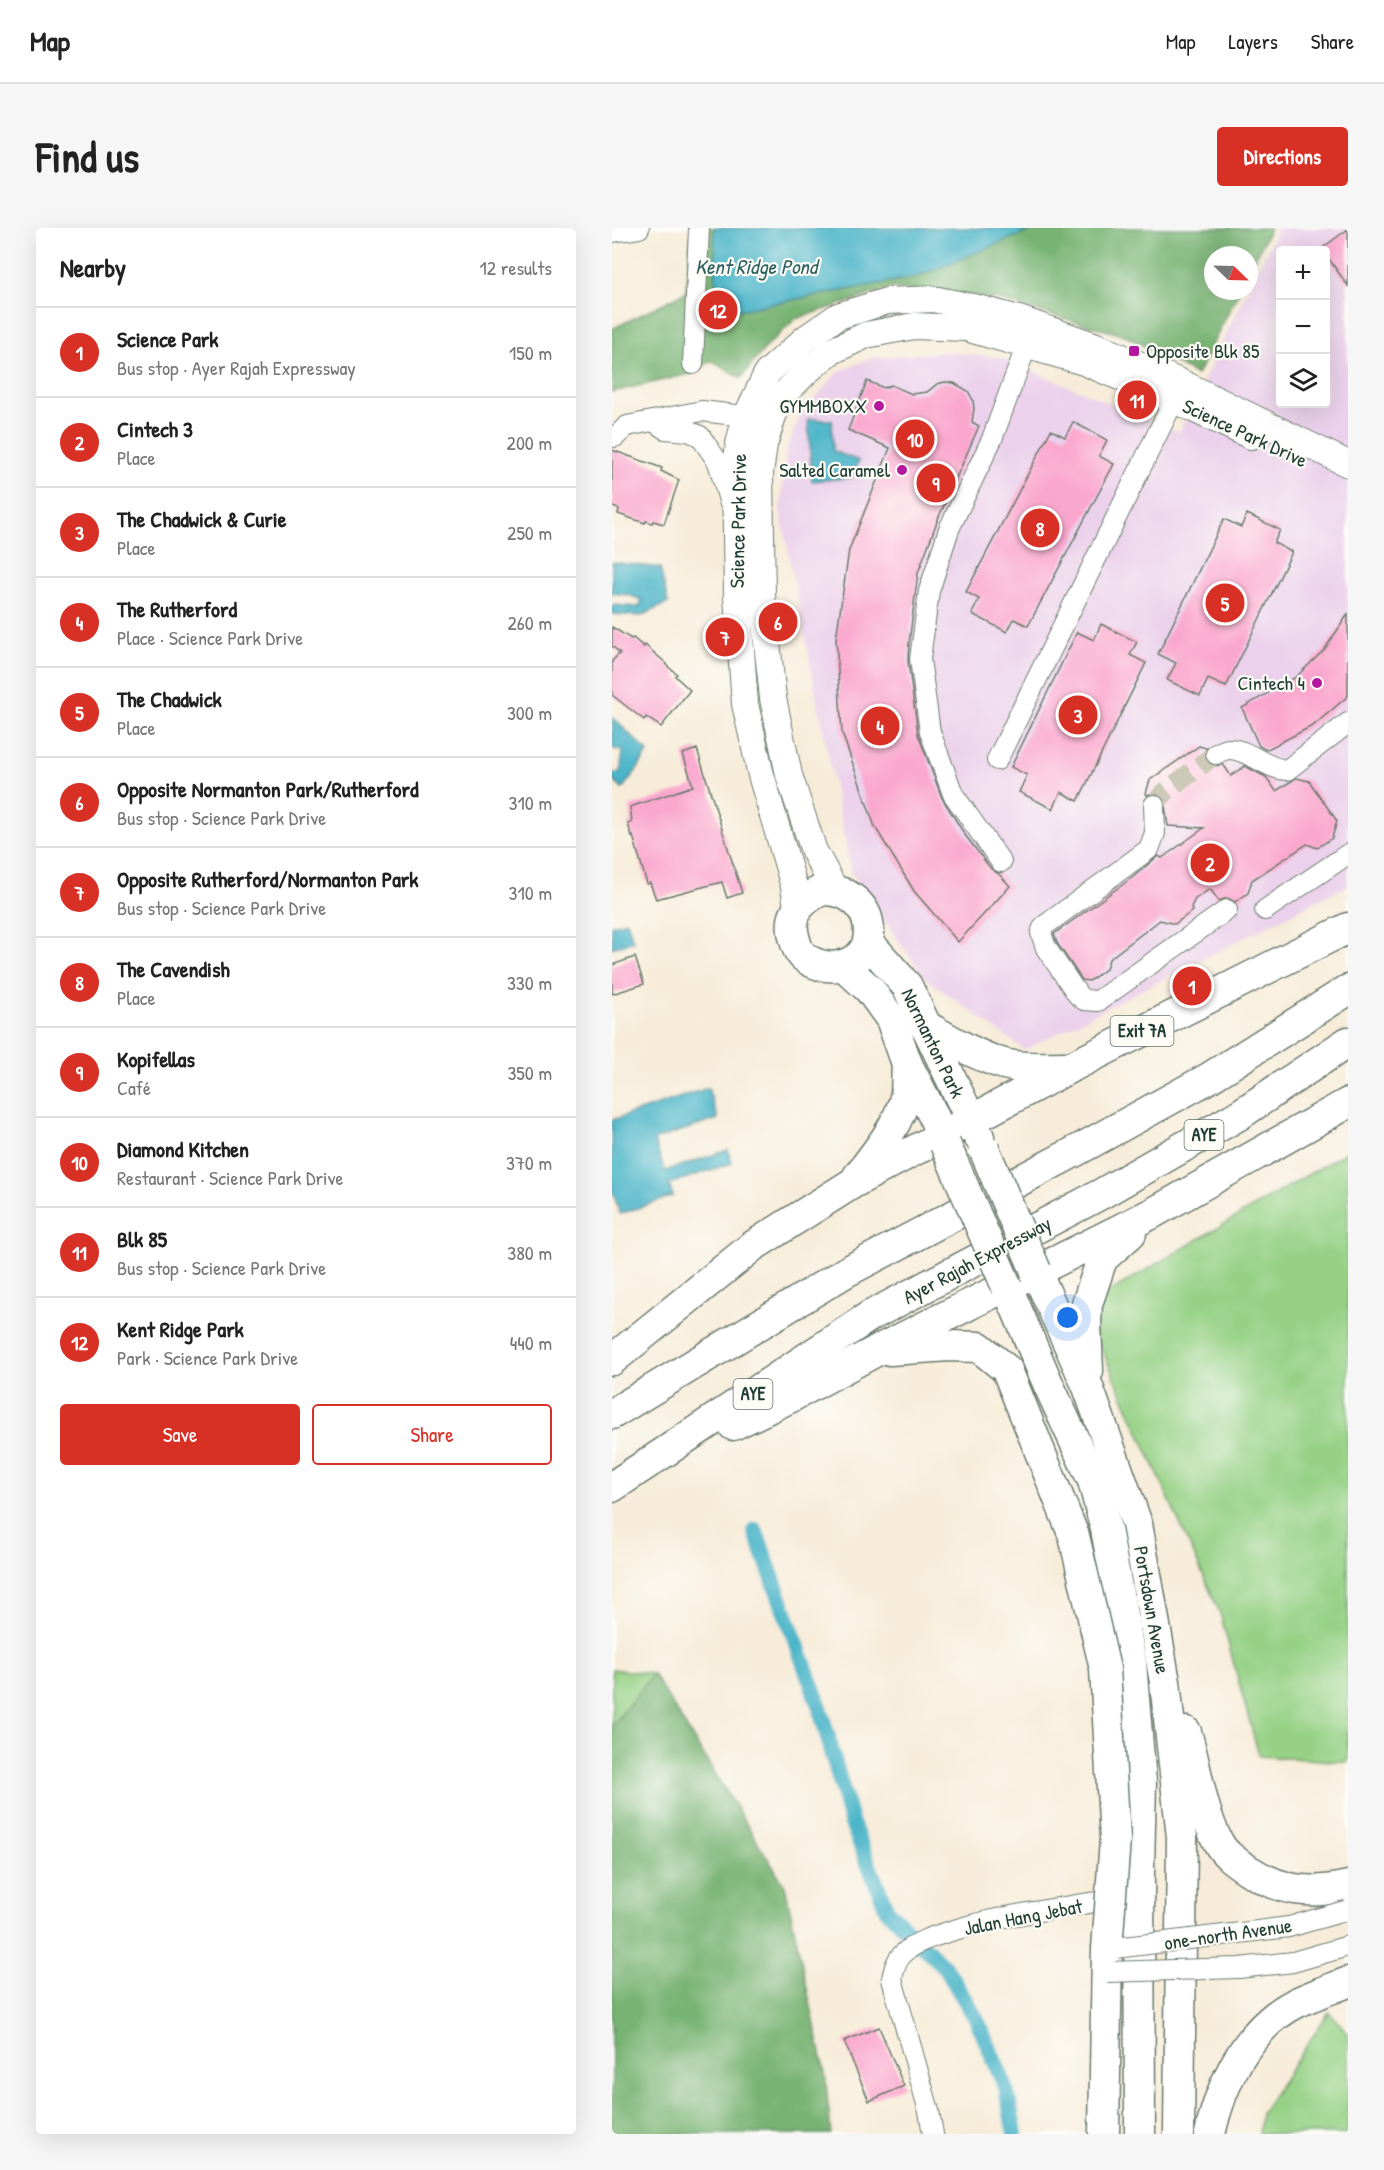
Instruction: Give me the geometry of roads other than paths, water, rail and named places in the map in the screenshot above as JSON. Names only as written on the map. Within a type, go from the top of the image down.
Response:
[{"type":"highway","points":[[835,890],[848,895],[860,906],[869,928],[869,943],[857,959],[844,966],[826,967],[809,961],[798,950],[793,934],[792,918],[797,908],[807,897],[822,891],[835,890]]},
{"type":"highway","name":"Exit 7A","points":[[972,1123],[1071,1067],[1348,928]]},
{"type":"highway","name":"Normanton Park","points":[[869,943],[907,986],[972,1123]]},
{"type":"highway","name":"Normanton Park","points":[[844,966],[870,990],[891,1019],[907,1064],[943,1140]]},
{"type":"highway","name":"AYE","points":[[612,1414],[846,1272],[1209,1078],[1348,990]]},
{"type":"highway","points":[[924,1025],[961,1046],[1004,1064],[1028,1067],[1071,1067]]},
{"type":"highway","name":"Ayer Rajah Expressway","points":[[624,1479],[870,1316],[1101,1194],[1210,1132],[1348,1042]]},
{"type":"highway","points":[[852,1183],[880,1148],[899,1112],[906,1093],[907,1064]]},
{"type":"highway","points":[[624,1479],[1153,1213],[1348,1103]]},
{"type":"highway","points":[[612,1360],[753,1246],[852,1183],[943,1140],[972,1123]]},
{"type":"highway","name":"Portsdown Avenue","points":[[972,1123],[1088,1387],[1137,1524],[1165,1682],[1182,1837],[1179,2134]]},
{"type":"highway","name":"Portsdown Avenue","points":[[943,1140],[1049,1386],[1093,1481],[1106,1529],[1131,1664],[1141,1782],[1140,2134]]},
{"type":"highway","points":[[1088,1387],[1087,1304],[1102,1259],[1153,1213]]},
{"type":"highway","points":[[876,1351],[949,1346],[979,1347],[1014,1358],[1049,1386]]},
{"type":"highway","points":[[979,1347],[1007,1370],[1074,1536],[1105,1669],[1115,1839],[1107,1961],[1104,2134]]},
{"type":"highway","points":[[1165,1682],[1182,1718],[1208,1818],[1219,1844],[1233,1860],[1269,1883],[1295,1890],[1329,1890],[1348,1886]]},
{"type":"highway","points":[[1210,2134],[1220,2093],[1231,2070],[1249,2043],[1275,2018],[1295,2003],[1348,1982]]},
{"type":"main road","name":"Science Park Drive","points":[[797,908],[794,886],[761,775],[745,704],[737,597],[735,472],[745,419],[767,373],[806,338],[838,316],[888,301],[933,300],[1019,319],[1056,331],[1182,383],[1348,464]]},
{"type":"main road","name":"Science Park Drive","points":[[835,890],[814,851],[789,775],[773,698],[762,595],[760,473],[773,416],[783,395],[830,352],[866,335],[914,326],[966,328],[1084,362],[1174,400],[1348,481]]},
{"type":"street","points":[[612,232],[639,228]]},
{"type":"street","points":[[693,364],[699,228]]},
{"type":"street","points":[[1019,319],[1029,347]]},
{"type":"street","points":[[1002,862],[953,794],[930,732],[920,659],[928,591],[949,529],[992,439],[1022,358],[1029,347],[1056,331]]},
{"type":"street","points":[[997,760],[1174,400]]},
{"type":"street","points":[[615,437],[627,426],[702,411],[735,416],[770,428]]},
{"type":"street","points":[[653,421],[665,429],[688,431],[700,436],[718,462],[727,498],[737,521]]},
{"type":"street","points":[[1216,754],[1227,748],[1236,750],[1276,770],[1287,770],[1346,729]]},
{"type":"street","points":[[1154,806],[1155,833],[1149,849],[1044,926],[1041,933],[1046,948],[1078,995],[1084,1000],[1098,1000],[1227,910]]},
{"type":"street","points":[[1265,910],[1348,854]]},
{"type":"street","points":[[1139,1868],[1130,1891],[1120,1898],[1131,1904],[1140,1925]]},
{"type":"street","name":"Jalan Hang Jebat","points":[[933,2134],[929,2111],[892,1978],[894,1967],[901,1955],[913,1946],[932,1938],[991,1919],[1120,1898]]},
{"type":"street","name":"one-north Avenue","points":[[1107,1961],[1289,1927],[1348,1911]]},
{"type":"street","name":"one-north Avenue","points":[[1107,1961],[1239,1968],[1293,1962],[1348,1946]]},
{"type":"water","name":"Kent Ridge Pond","points":[[714,228],[1037,228],[916,277],[717,314]]},
{"type":"water","points":[[808,419],[832,420],[833,451],[859,461],[851,478],[812,481]]},
{"type":"water","points":[[612,562],[660,568],[668,603],[641,616],[612,614],[612,605],[639,607],[642,600],[629,595],[612,593]]},
{"type":"water","points":[[612,717],[648,752],[622,789],[614,781],[612,782],[612,773],[620,773],[623,751],[613,749]]},
{"type":"water","points":[[627,921],[633,941],[612,948],[612,925]]},
{"type":"water","points":[[708,1088],[718,1119],[654,1140],[665,1171],[728,1150],[732,1163],[669,1184],[673,1196],[620,1214],[612,1189],[612,1120]]},
{"type":"waterway","points":[[755,1530],[819,1705],[851,1821],[887,1910],[946,1969],[977,2020],[1006,2088],[1015,2134]]},
{"type":"tunnel","points":[[1154,805],[1164,793],[1216,754]]},
{"type":"place","name":"Kent Ridge Park","points":[[718,310]]},
{"type":"place","name":"Opposite Blk 85","points":[[1134,351]]},
{"type":"place","name":"Blk 85","points":[[1137,400]]},
{"type":"place","name":"GYMMBOXX","points":[[879,406]]},
{"type":"place","name":"Diamond Kitchen","points":[[915,439]]},
{"type":"place","name":"Salted Caramel","points":[[902,470]]},
{"type":"place","name":"Kopifellas","points":[[936,483]]},
{"type":"place","name":"The Cavendish","points":[[1040,528]]},
{"type":"place","name":"The Chadwick","points":[[1225,603]]},
{"type":"place","name":"Opposite Normanton Park/Rutherford","points":[[778,622]]},
{"type":"place","name":"Opposite Rutherford/Normanton Park","points":[[725,637]]},
{"type":"place","name":"Cintech 4","points":[[1317,683]]},
{"type":"place","name":"The Chadwick & Curie","points":[[1078,715]]},
{"type":"place","name":"The Rutherford","points":[[880,726]]},
{"type":"place","name":"Cintech 3","points":[[1210,863]]},
{"type":"place","name":"Science Park","points":[[1192,986]]}]
